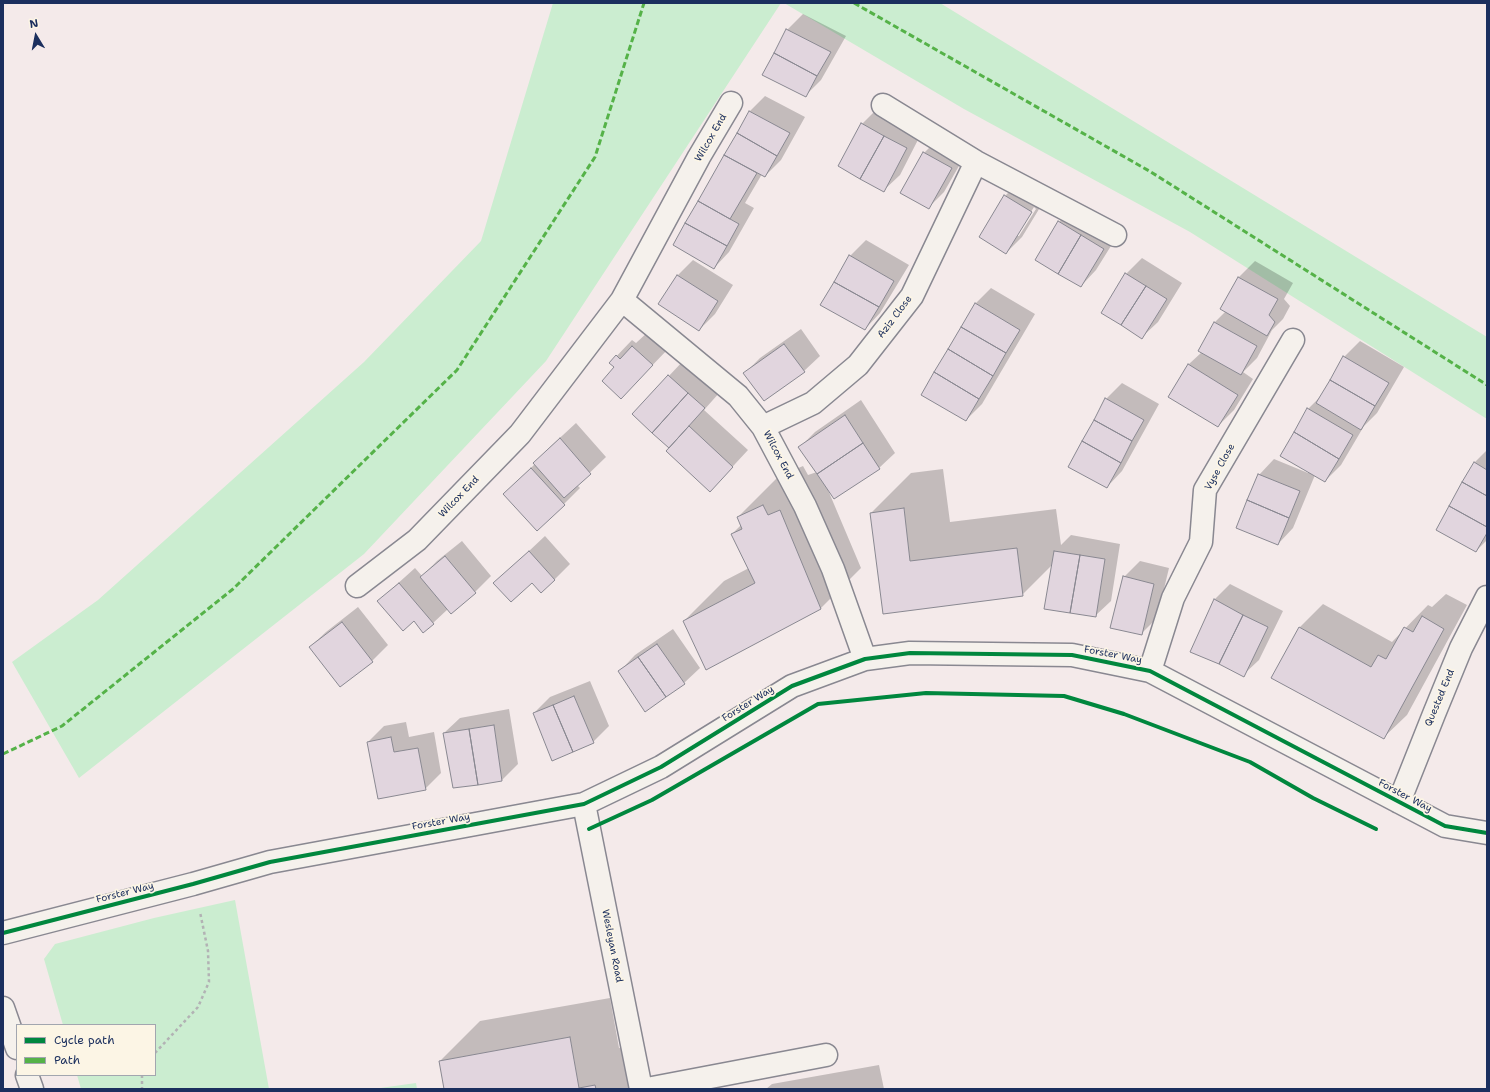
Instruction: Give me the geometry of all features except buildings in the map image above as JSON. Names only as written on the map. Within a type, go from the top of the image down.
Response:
[{"type":"street","name":"Wilcox End","points":[[357,586],[417,540],[520,434],[622,300],[699,157],[731,103]]},
{"type":"street","points":[[883,105],[976,162],[1115,235]]},
{"type":"street","name":"Aziz Close","points":[[763,427],[813,403],[858,365],[912,296],[976,162]]},
{"type":"street","name":"Wilcox End","points":[[622,300],[738,396],[763,427],[805,506],[833,569],[865,659]]},
{"type":"street","name":"Vyse Close","points":[[1150,671],[1173,598],[1201,542],[1205,490],[1293,340]]},
{"type":"street","name":"Quested End","points":[[1399,802],[1462,648],[1487,597]]},
{"type":"street","name":"Forster Way","points":[[3,933],[193,884],[270,862],[584,804],[661,767],[792,686],[865,659],[910,654],[1072,655],[1150,671],[1445,826],[1487,834]]},
{"type":"street","name":"Wesleyan Road","points":[[584,804],[641,1089]]},
{"type":"street","points":[[3,1008],[16,1045]]},
{"type":"street","points":[[647,1089],[826,1055]]},
{"type":"street","points":[[27,1076],[32,1089]]},
{"type":"path","points":[[156,1052],[198,1007],[209,982],[210,964],[207,944],[193,884]]},
{"type":"path","points":[[142,1076],[142,1089]]},
{"type":"green space","points":[[553,3],[781,3],[546,361],[364,554],[79,778],[12,662],[98,600],[364,362],[481,241]]},
{"type":"green space","points":[[784,3],[940,3],[1487,337],[1487,419],[1190,232],[964,109]]},
{"type":"green space","points":[[235,900],[269,1089],[81,1089],[77,1076],[156,1076],[156,1024],[63,1024],[44,959],[55,944],[154,918]]},
{"type":"green space","points":[[416,1083],[417,1089],[373,1089]]},
{"type":"marked path","points":[[3,754],[62,726],[233,589],[457,370],[595,157],[644,3]]},
{"type":"marked path","points":[[854,3],[1151,172],[1487,385]]},
{"type":"cycle path","points":[[3,933],[193,884],[270,862],[584,804],[661,767],[792,686],[865,659],[910,653],[1072,655],[1150,671],[1445,826],[1487,833]]},
{"type":"cycle path","points":[[589,829],[652,800],[818,704],[926,693],[1064,696],[1124,714],[1250,762],[1313,798],[1376,829]]}]
